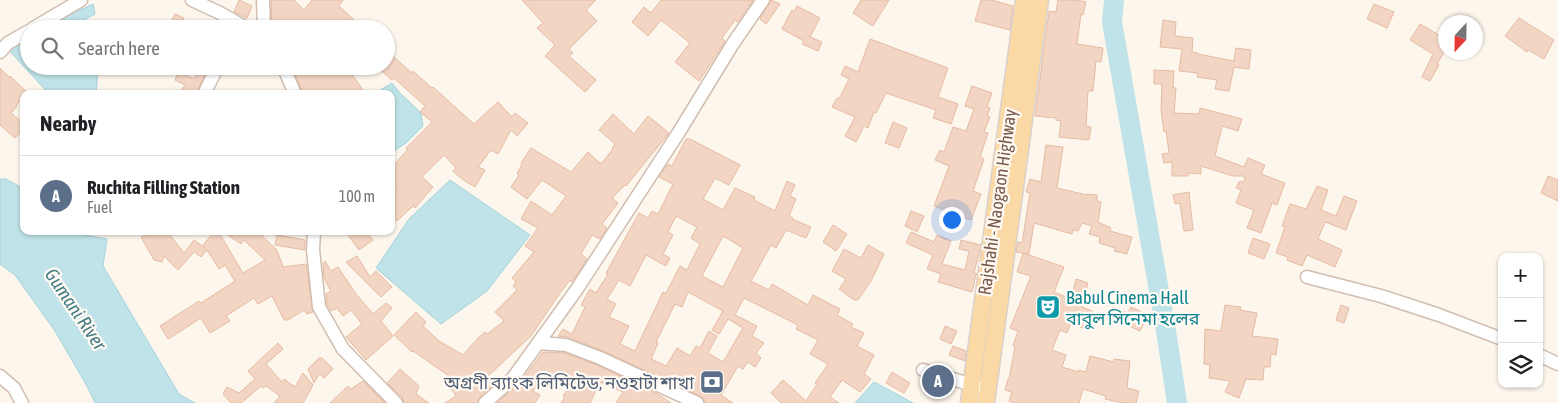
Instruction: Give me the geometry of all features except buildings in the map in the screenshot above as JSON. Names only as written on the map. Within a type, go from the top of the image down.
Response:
[{"type":"main road","name":"Rajshahi - Naogaon Highway","points":[[982,393],[1024,0]]},
{"type":"main road","name":"Rajshahi - Naogaon Highway","points":[[969,403],[982,393],[1040,0]]},
{"type":"street","points":[[47,20],[81,0]]},
{"type":"street","points":[[192,0],[229,20]]},
{"type":"street","points":[[263,0],[264,20]]},
{"type":"street","points":[[485,403],[514,378],[577,289],[663,157],[732,45],[763,0]]},
{"type":"street","points":[[0,52],[8,43],[20,36]]},
{"type":"street","points":[[206,90],[214,75]]},
{"type":"street","points":[[287,75],[293,90]]},
{"type":"street","points":[[314,235],[313,250],[319,307],[343,349],[396,403]]},
{"type":"street","points":[[1307,277],[1381,296],[1498,337]]},
{"type":"street","points":[[538,343],[566,345],[698,403]]},
{"type":"street","points":[[1543,358],[1558,364]]},
{"type":"street","points":[[923,370],[982,393]]},
{"type":"street","points":[[0,376],[14,388],[22,403]]},
{"type":"water","points":[[93,4],[95,14],[84,20],[59,20]]},
{"type":"water","points":[[20,40],[20,62],[7,48]]},
{"type":"water","points":[[32,75],[98,75],[96,90],[45,90]]},
{"type":"water","points":[[392,83],[421,113],[423,126],[406,143],[395,150],[395,90],[381,90]]},
{"type":"water","name":"Gumani River","points":[[0,179],[6,179],[20,187],[20,235],[84,235],[107,239],[103,266],[179,394],[195,403],[95,403],[55,331],[15,275],[0,264]]},
{"type":"water","points":[[450,180],[530,235],[487,291],[441,324],[376,268],[409,219]]},
{"type":"water","points":[[874,382],[913,403],[855,403]]},
{"type":"waterway","points":[[1114,0],[1112,22],[1177,403]]},
{"type":"place","name":"Babul Cinema Hall বাবুল সিনেমা হলের","points":[[1048,307]]},
{"type":"place","name":"Ruchita Filling Station","points":[[938,381]]},
{"type":"place","name":"অগ্রণী ব্যাংক লিমিটেড, নওহাটা শাখা","points":[[712,382]]}]
